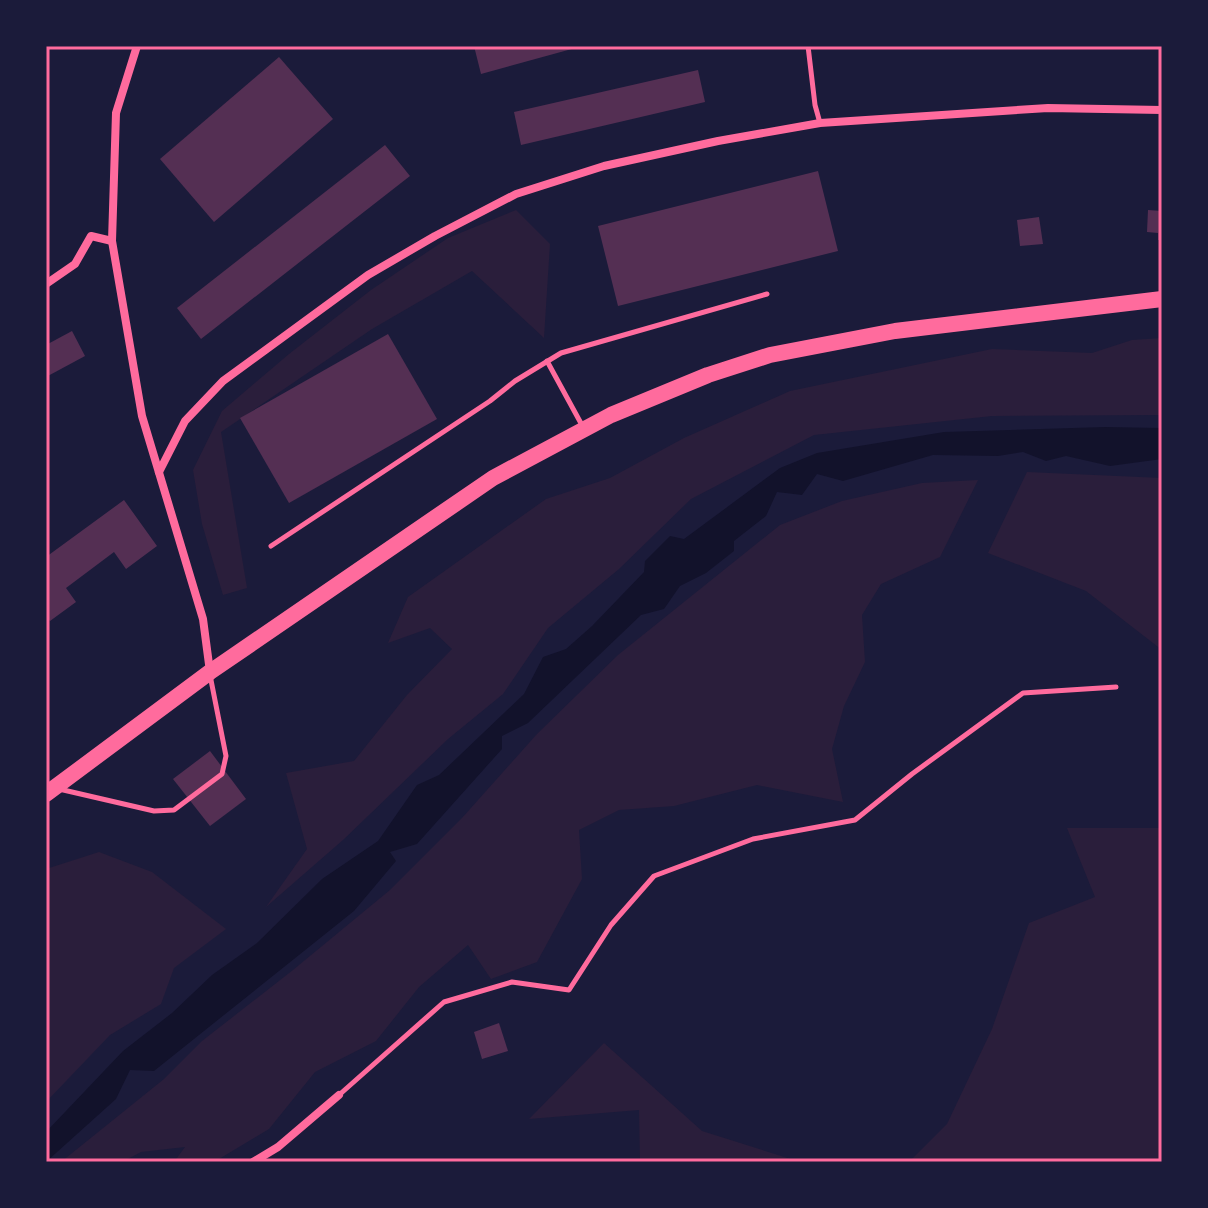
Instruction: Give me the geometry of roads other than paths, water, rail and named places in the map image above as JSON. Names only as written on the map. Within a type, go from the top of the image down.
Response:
[{"type":"main road","points":[[50,791],[210,672],[493,478],[611,415],[708,375],[770,355],[895,331],[1162,299]]},
{"type":"street","points":[[137,46],[116,113],[112,241],[142,416],[203,619],[210,672]]},
{"type":"street","points":[[159,472],[185,421],[223,381],[368,275],[516,194],[604,166],[820,123],[1048,108],[1162,110]]},
{"type":"street","points":[[46,284],[75,264],[91,236],[112,241]]},
{"type":"street","points":[[253,1162],[278,1147],[339,1095]]},
{"type":"lane","points":[[808,46],[820,123]]},
{"type":"lane","points":[[271,546],[561,353],[767,294]]},
{"type":"lane","points":[[547,361],[584,429]]},
{"type":"lane","points":[[50,791],[154,811],[174,810],[222,774],[226,756],[210,672]]},
{"type":"lane","points":[[339,1095],[444,1002],[512,982],[569,990],[611,925],[654,876],[753,839],[855,820],[1023,693],[1116,687]]}]
